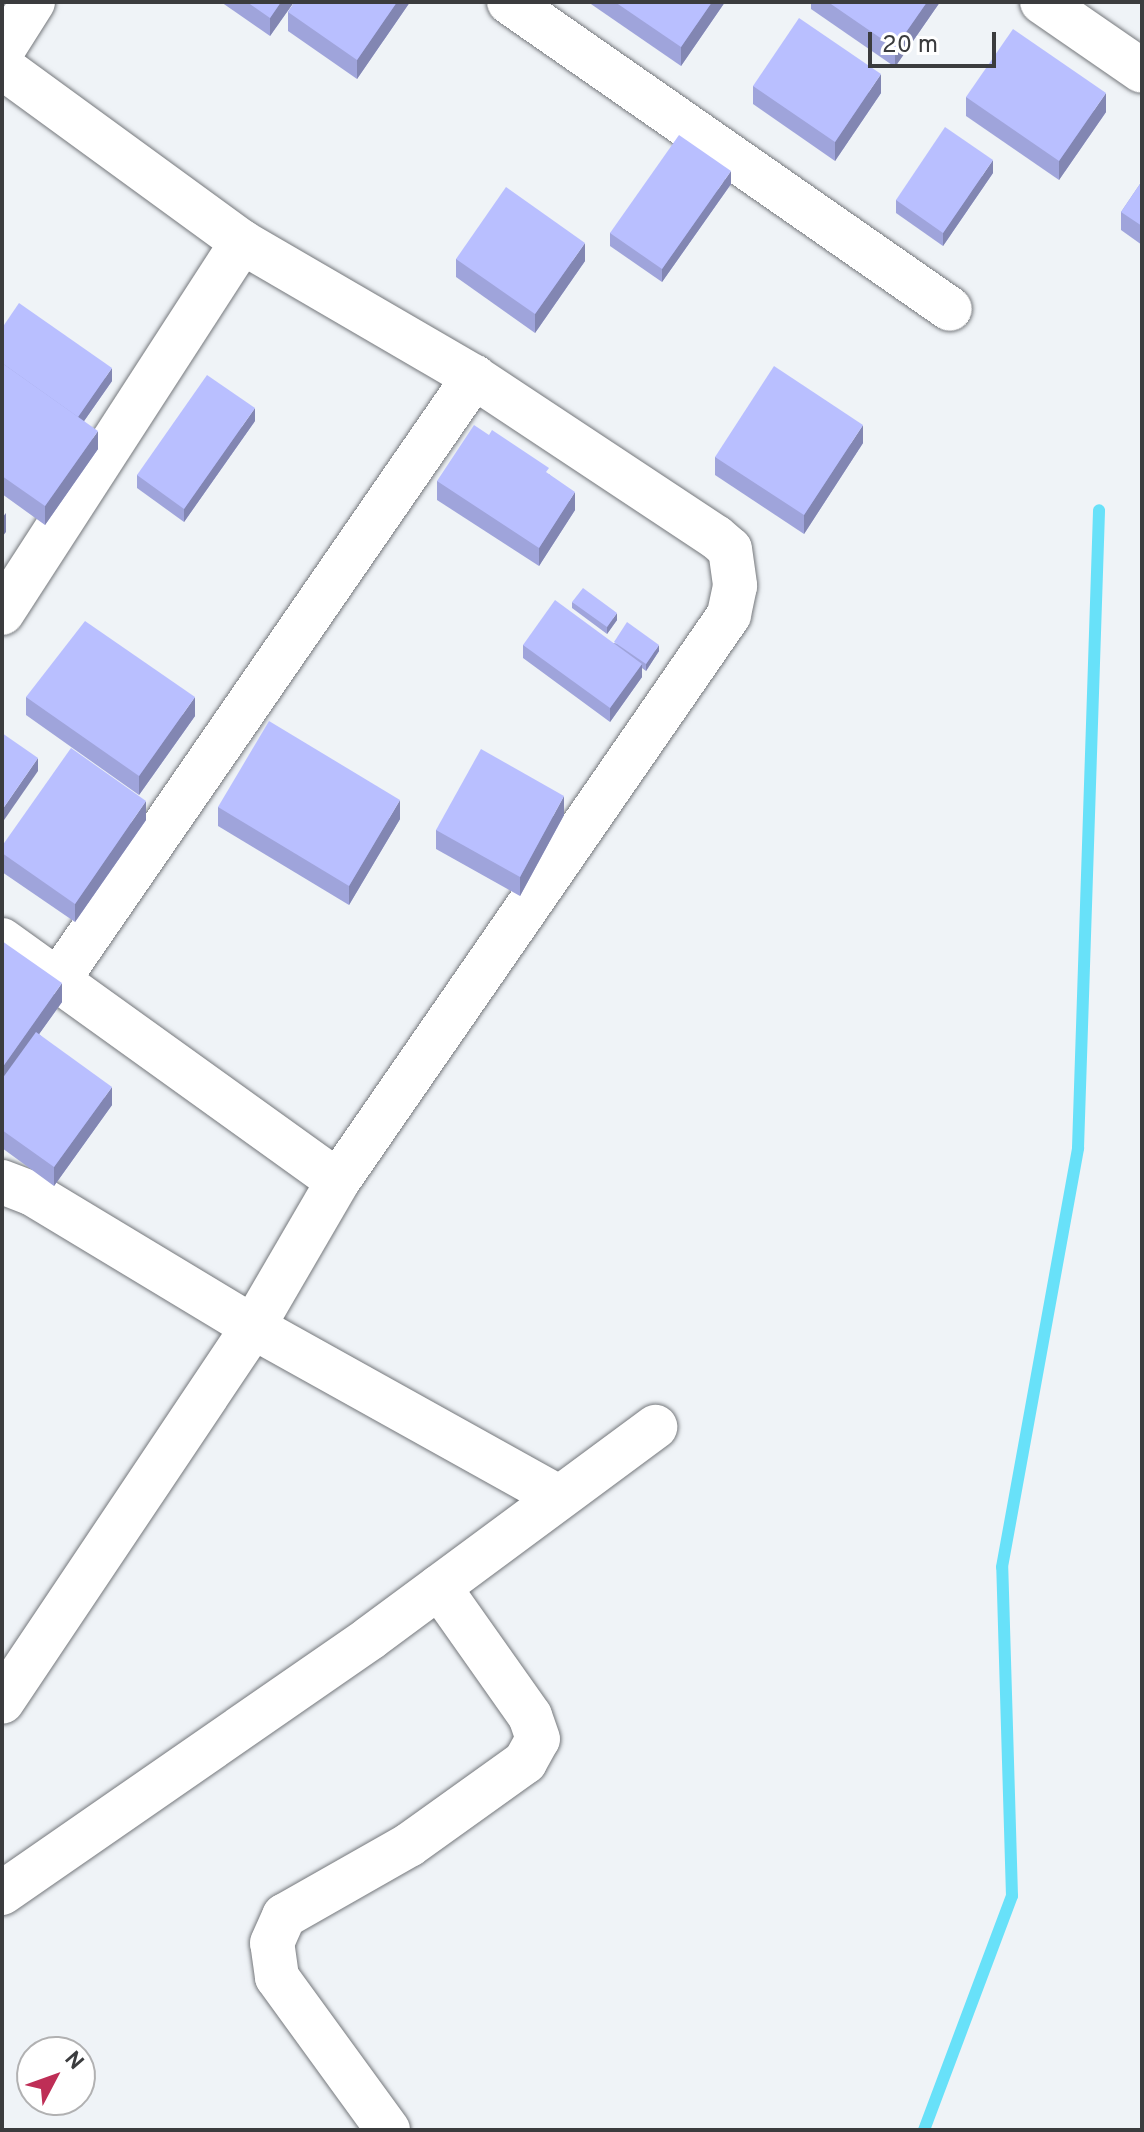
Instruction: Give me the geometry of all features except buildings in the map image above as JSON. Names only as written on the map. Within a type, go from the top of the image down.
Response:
[{"type":"street","points":[[2,51],[33,2]]},
{"type":"street","points":[[509,2],[950,309]]},
{"type":"street","points":[[1042,2],[1142,71]]},
{"type":"street","points":[[2,67],[242,242],[474,377],[716,537],[730,549],[735,586],[729,615],[338,1181],[253,1327],[2,1702]]},
{"type":"street","points":[[2,613],[242,242]]},
{"type":"street","points":[[58,980],[474,377]]},
{"type":"street","points":[[2,940],[338,1181]]},
{"type":"street","points":[[2,1182],[31,1193],[253,1327],[558,1497]]},
{"type":"street","points":[[2,1893],[439,1587],[655,1427]]},
{"type":"street","points":[[388,2130],[277,1977],[272,1943],[284,1916],[409,1845],[525,1762],[538,1739],[530,1716],[439,1587]]},
{"type":"waterway","points":[[924,2130],[1012,1896],[1002,1567],[1078,1148],[1099,510]]}]
